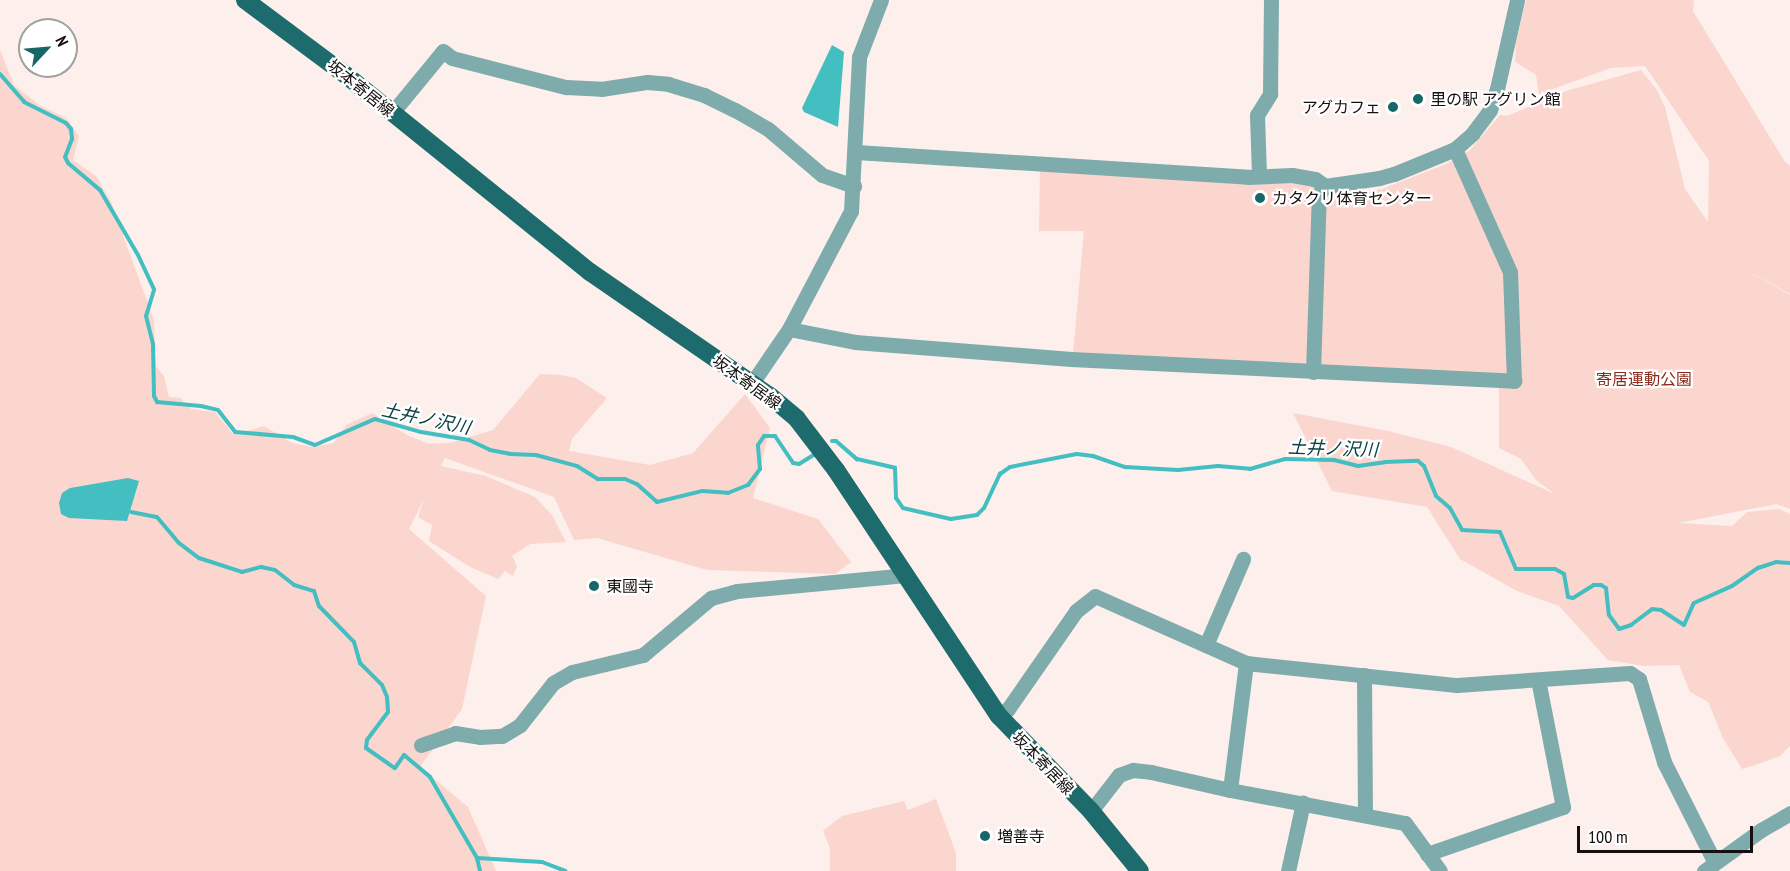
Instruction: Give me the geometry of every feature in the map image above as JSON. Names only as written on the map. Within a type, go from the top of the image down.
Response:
[{"type":"main road","name":"坂本寄居線","points":[[245,0],[392,113],[590,272],[785,408],[806,429],[999,716],[1091,811],[1140,871]]},
{"type":"street","points":[[752,384],[789,329],[841,235],[851,211],[856,152],[859,57],[881,0]]},
{"type":"street","points":[[1259,175],[1257,115],[1270,94],[1271,0]]},
{"type":"street","points":[[856,152],[1237,176],[1292,175],[1315,180],[1325,186],[1379,178],[1455,149],[1472,134],[1490,110],[1517,0]]},
{"type":"street","points":[[392,113],[443,51],[452,58],[566,87],[601,89],[647,82],[668,84],[704,95],[735,110],[768,129],[822,175],[854,186]]},
{"type":"street","points":[[789,329],[855,342],[1071,359],[1514,381],[1510,272],[1455,149]]},
{"type":"street","points":[[1313,372],[1317,204],[1319,194],[1325,186]]},
{"type":"street","points":[[1206,645],[1243,559]]},
{"type":"street","points":[[421,745],[455,733],[480,737],[502,736],[520,725],[553,683],[572,672],[643,656],[711,598],[737,591],[905,575]]},
{"type":"street","points":[[999,716],[1008,709],[1076,611],[1089,598],[1095,597],[1246,663],[1457,685],[1630,672],[1638,679],[1664,762],[1709,867],[1761,830],[1790,813]]},
{"type":"street","points":[[1230,790],[1246,663]]},
{"type":"street","points":[[1364,675],[1365,815]]},
{"type":"street","points":[[1427,854],[1563,807],[1538,680]]},
{"type":"street","points":[[1091,811],[1119,775],[1133,770],[1405,823],[1440,871]]},
{"type":"street","points":[[1288,871],[1303,803]]},
{"type":"green space","name":"寄居運動公園","points":[[1526,0],[1694,0],[1693,11],[1785,162],[1790,166],[1790,294],[1735,264],[1790,295],[1790,509],[1777,504],[1678,523],[1732,526],[1747,512],[1779,509],[1790,514],[1790,746],[1780,756],[1742,769],[1723,738],[1708,702],[1690,692],[1679,665],[1644,666],[1608,660],[1559,606],[1517,591],[1460,559],[1427,507],[1332,491],[1293,413],[1388,431],[1451,447],[1555,494],[1536,480],[1521,459],[1499,448],[1499,378],[1073,354],[1084,231],[1039,231],[1040,169],[1293,182],[1351,191],[1382,189],[1446,164],[1469,151],[1500,115],[1507,116],[1569,90],[1641,70],[1657,90],[1665,107],[1685,189],[1708,222],[1709,161],[1645,66],[1611,68],[1539,94],[1536,75],[1515,62],[1516,42]]},
{"type":"green space","points":[[0,50],[14,85],[39,105],[66,118],[79,136],[73,160],[96,176],[111,202],[154,320],[156,366],[164,376],[169,397],[180,398],[191,409],[215,412],[234,435],[264,426],[292,443],[313,447],[334,443],[346,425],[372,413],[407,435],[429,444],[450,443],[493,430],[540,374],[561,375],[576,378],[607,398],[572,439],[569,451],[650,465],[693,453],[745,394],[770,428],[753,498],[818,519],[851,562],[835,574],[707,570],[597,538],[574,540],[554,497],[445,458],[441,466],[486,476],[535,497],[552,515],[566,542],[530,544],[512,556],[517,566],[513,576],[505,571],[498,579],[470,567],[429,541],[432,525],[418,517],[424,499],[409,529],[486,596],[462,709],[420,767],[468,807],[496,871],[0,871]]},
{"type":"green space","points":[[936,799],[956,853],[956,871],[830,871],[830,848],[823,831],[842,816],[904,801],[908,810]]},
{"type":"water","points":[[832,45],[844,52],[838,127],[804,112],[802,108]]},
{"type":"water","points":[[128,478],[139,481],[127,521],[69,518],[61,514],[59,503],[62,493],[70,488]]},
{"type":"waterway","name":"土井ノ沢川","points":[[0,74],[24,102],[66,123],[71,129],[72,139],[65,157],[68,163],[100,190],[138,255],[154,290],[146,316],[153,345],[154,396],[157,402],[218,410],[235,432],[293,437],[315,445],[375,419],[421,432],[469,440],[490,450],[510,454],[536,455],[577,466],[598,479],[625,479],[637,484],[657,502],[702,491],[728,493],[748,485],[760,469],[758,445],[764,436],[775,436],[793,463],[799,464],[815,454]]},
{"type":"waterway","name":"土井ノ沢川","points":[[832,441],[836,441],[857,459],[895,468],[896,498],[903,508],[951,519],[977,515],[984,508],[1000,474],[1010,467],[1077,454],[1093,456],[1125,467],[1178,470],[1218,466],[1250,469],[1285,459],[1334,460],[1358,466],[1418,461],[1424,466],[1436,496],[1450,508],[1462,530],[1500,532],[1516,569],[1555,569],[1564,574],[1568,597],[1573,598],[1594,585],[1606,588],[1609,615],[1619,629],[1631,625],[1652,609],[1661,610],[1684,625],[1694,603],[1732,586],[1758,568],[1776,562],[1790,563]]},
{"type":"waterway","points":[[131,512],[157,517],[179,543],[199,558],[242,572],[261,567],[275,570],[294,585],[314,591],[319,606],[354,642],[360,663],[382,685],[387,697],[388,712],[367,740],[366,748],[395,768],[404,755],[430,777],[477,858],[542,862],[565,871]]},
{"type":"waterway","points":[[477,858],[480,871]]},
{"type":"place","name":"里の駅 アグリン館","points":[[1418,99]]},
{"type":"place","name":"アグカフェ","points":[[1393,107]]},
{"type":"place","name":"カタクリ体育センター","points":[[1260,198]]},
{"type":"place","name":"東國寺","points":[[594,586]]},
{"type":"place","name":"増善寺","points":[[985,836]]}]
